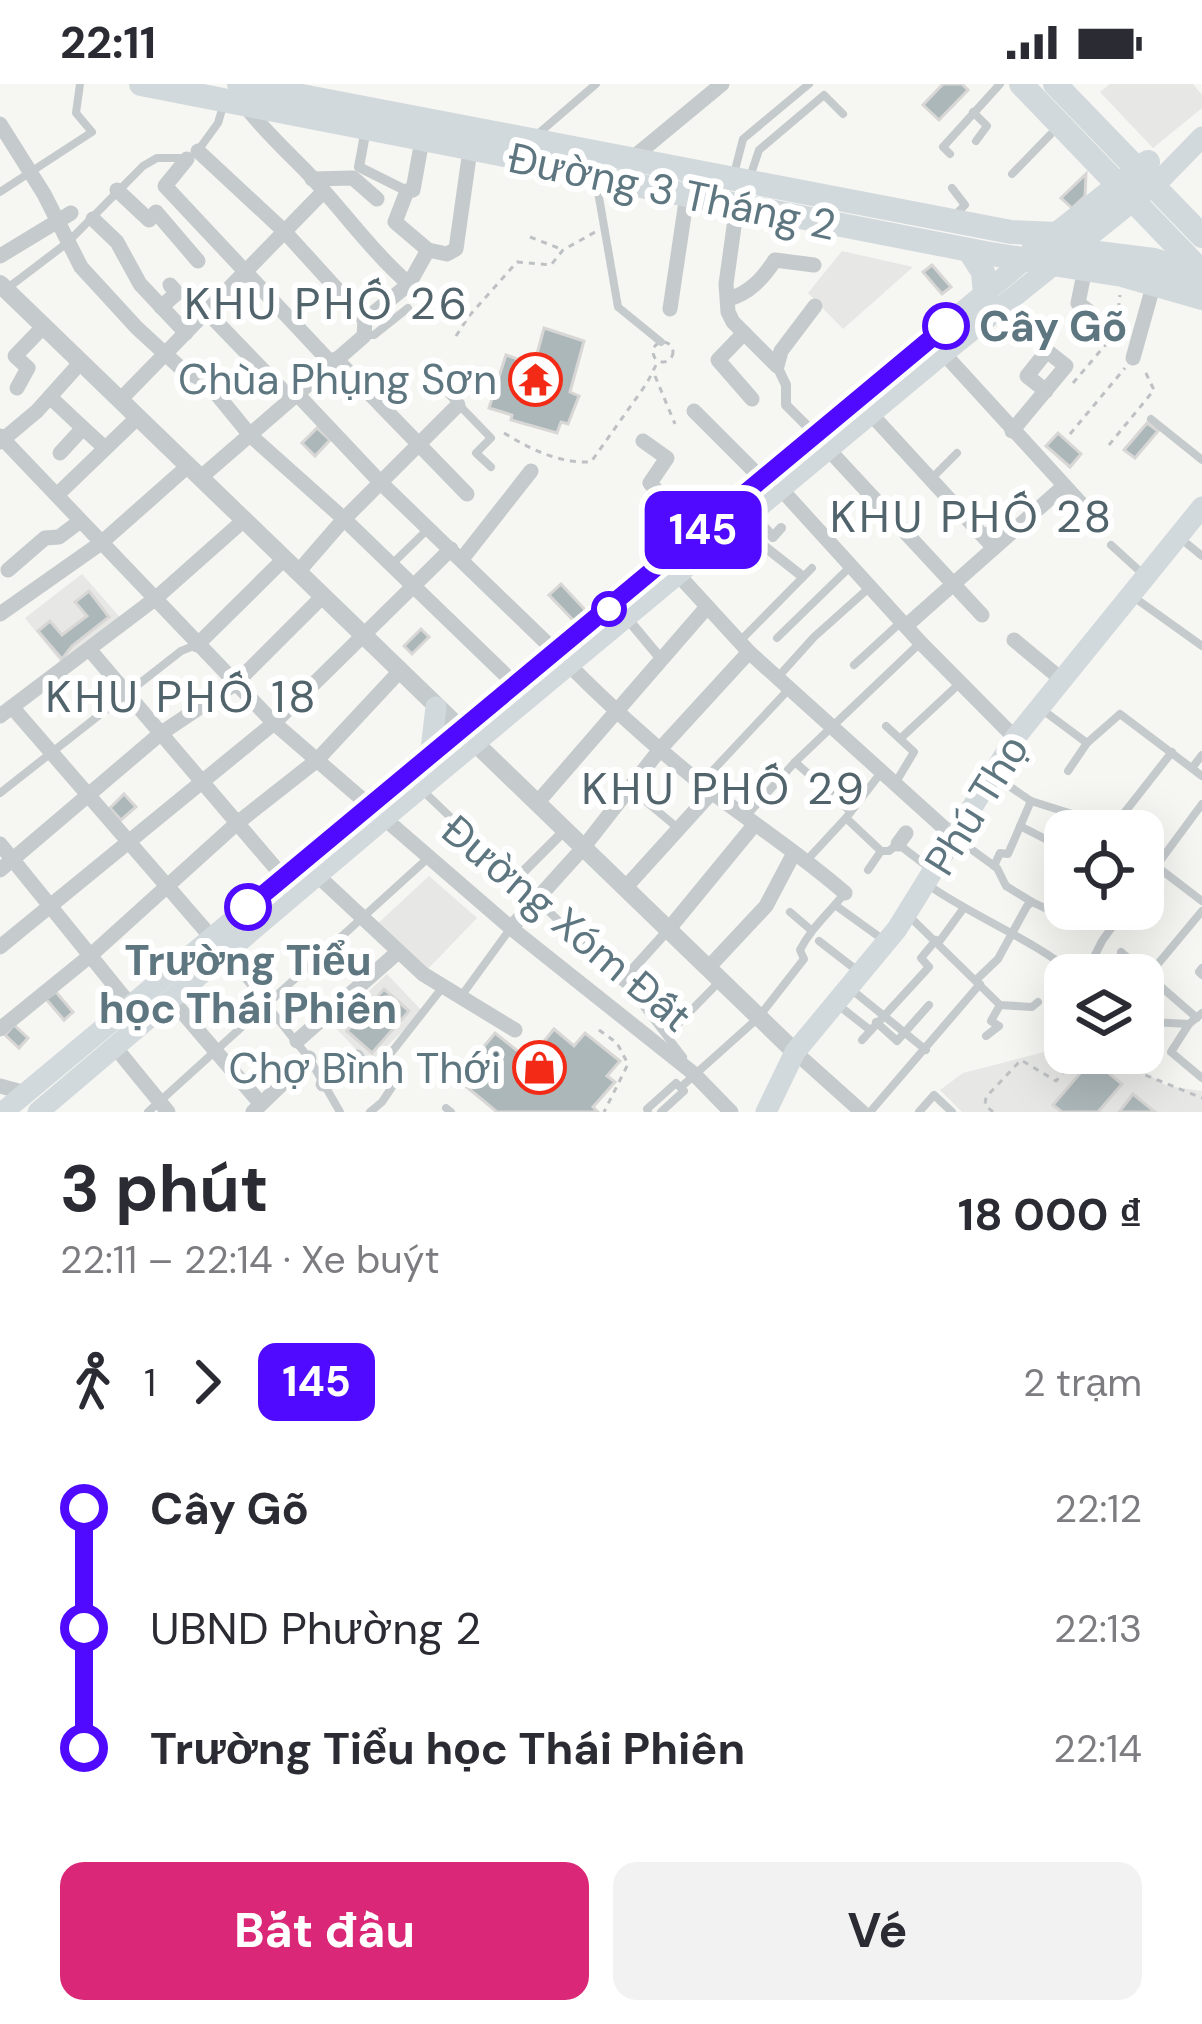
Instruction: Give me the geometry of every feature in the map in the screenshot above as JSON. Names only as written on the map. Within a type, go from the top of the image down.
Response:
[{"type":"main road","name":"Đường 3 Tháng 2","points":[[141,84],[238,92],[298,90],[629,161],[970,250],[1029,271],[1054,266],[1085,269],[1202,298]]},
{"type":"main road","points":[[1021,84],[1055,130],[1202,274]]},
{"type":"main road","points":[[1039,84],[1202,254]]},
{"type":"main road","points":[[1055,84],[1202,236]]},
{"type":"main road","points":[[1074,84],[1202,215]]},
{"type":"main road","name":"Đường 3 Tháng 2","points":[[238,92],[366,129],[687,195],[739,190],[1018,233],[1057,234]]},
{"type":"main road","points":[[1156,169],[1202,127]]},
{"type":"main road","points":[[3,1112],[40,1106],[115,1047],[171,999],[284,878],[420,788],[517,686],[626,617],[696,536],[772,484],[1029,271],[1057,234],[1124,194],[1202,137]]},
{"type":"main road","points":[[589,172],[969,237],[1154,260],[1202,274]]},
{"type":"main road","points":[[1054,266],[1124,194]]},
{"type":"main road","points":[[1018,233],[1029,271]]},
{"type":"main road","points":[[970,250],[982,272],[985,294]]},
{"type":"main road","points":[[822,442],[871,414],[985,294],[1029,271]]},
{"type":"main road","points":[[40,1106],[130,1006],[317,875],[430,758],[469,737],[672,568],[744,519],[772,484]]},
{"type":"main road","name":"Phú Thọ","points":[[766,1112],[795,1052],[907,914],[1015,738],[1130,594],[1193,526]]},
{"type":"main road","points":[[430,758],[436,707]]},
{"type":"street","points":[[629,161],[722,84]]},
{"type":"street","points":[[238,92],[275,142],[409,284]]},
{"type":"street","points":[[0,124],[64,218],[68,243],[81,268],[185,372],[205,380],[250,435],[517,686]]},
{"type":"street","points":[[366,129],[359,167],[407,191],[413,190],[422,140]]},
{"type":"street","points":[[407,191],[395,222],[428,250],[447,254],[456,249],[470,150]]},
{"type":"street","points":[[364,328],[284,231],[192,155],[165,186],[245,273],[467,494]]},
{"type":"street","points":[[120,400],[284,231],[317,186],[353,178],[376,199]]},
{"type":"street","points":[[117,190],[149,220],[156,212],[198,261]]},
{"type":"street","points":[[739,190],[728,299],[733,322],[777,366],[786,386],[786,405],[982,615]]},
{"type":"street","points":[[670,309],[687,195]]},
{"type":"street","points":[[0,256],[64,218]]},
{"type":"street","points":[[93,219],[117,242],[140,284],[186,333]]},
{"type":"street","points":[[0,614],[250,435],[334,362],[409,284],[428,250]]},
{"type":"street","points":[[728,299],[764,276],[775,260],[814,265]]},
{"type":"street","points":[[1085,269],[1078,303],[1105,324]]},
{"type":"street","points":[[1133,358],[1154,283]]},
{"type":"street","points":[[3,286],[758,1018],[866,1112]]},
{"type":"street","points":[[161,307],[178,293],[170,286]]},
{"type":"street","points":[[777,366],[782,351],[815,306]]},
{"type":"street","points":[[207,312],[615,711],[801,857],[840,899]]},
{"type":"street","points":[[17,388],[28,368],[15,356],[44,326]]},
{"type":"street","points":[[743,333],[718,361],[752,399]]},
{"type":"street","points":[[937,346],[1085,508]]},
{"type":"street","points":[[1,439],[50,397],[81,362]]},
{"type":"street","points":[[1012,431],[1046,391]]},
{"type":"street","points":[[50,397],[105,448]]},
{"type":"street","points":[[197,645],[344,519],[458,406]]},
{"type":"street","points":[[694,411],[772,484],[1015,738]]},
{"type":"street","points":[[871,414],[989,542]]},
{"type":"street","points":[[58,494],[138,417]]},
{"type":"street","points":[[60,453],[83,428]]},
{"type":"street","name":"Đường Xóm Đất","points":[[1,439],[274,723],[511,928],[694,1073],[731,1112]]},
{"type":"street","points":[[644,441],[667,458],[650,483],[696,536]]},
{"type":"street","points":[[0,947],[274,723],[413,586],[457,554],[532,470]]},
{"type":"street","points":[[904,623],[953,585],[989,542],[1064,486]]},
{"type":"street","points":[[744,519],[772,537],[781,528]]},
{"type":"street","points":[[744,519],[807,572]]},
{"type":"street","points":[[219,945],[52,751],[6,711],[156,598],[244,520]]},
{"type":"street","points":[[8,570],[45,538],[59,537],[79,522]]},
{"type":"street","points":[[672,568],[744,647],[954,837]]},
{"type":"street","points":[[0,870],[160,734],[236,682],[323,596]]},
{"type":"street","points":[[537,803],[707,607]]},
{"type":"street","points":[[626,617],[661,659]]},
{"type":"street","points":[[1014,640],[1061,679]]},
{"type":"street","points":[[511,928],[583,848],[744,647]]},
{"type":"street","points":[[88,649],[284,878]]},
{"type":"street","points":[[0,1029],[91,955],[236,824],[316,761],[400,670]]},
{"type":"street","points":[[625,888],[680,830],[707,787]]},
{"type":"street","points":[[622,981],[668,930],[750,820]]},
{"type":"street","points":[[515,880],[565,830]]},
{"type":"street","points":[[0,844],[130,1006]]},
{"type":"street","points":[[714,975],[801,857]]},
{"type":"street","points":[[317,875],[442,988],[515,1030]]},
{"type":"street","points":[[297,1042],[398,952]]},
{"type":"street","points":[[171,999],[257,1108],[309,1058]]},
{"type":"street","points":[[115,1047],[159,1109]]},
{"type":"street","points":[[323,1084],[357,1057]]},
{"type":"street","points":[[0,1086],[40,1106]]},
{"type":"lane","points":[[0,192],[92,132],[76,113],[80,84]]},
{"type":"lane","points":[[529,142],[596,84]]},
{"type":"lane","points":[[739,190],[743,139],[809,84]]},
{"type":"lane","points":[[950,154],[943,147],[1000,84]]},
{"type":"lane","points":[[3,286],[68,243],[143,166],[157,158],[192,155],[238,92]]},
{"type":"lane","points":[[739,190],[759,150],[824,95],[843,114]]},
{"type":"lane","points":[[973,112],[987,125],[976,141]]},
{"type":"lane","points":[[1012,174],[1055,130]]},
{"type":"lane","points":[[589,172],[618,308],[661,342]]},
{"type":"lane","points":[[948,223],[965,205],[952,188]]},
{"type":"lane","points":[[364,328],[374,335],[408,308]]},
{"type":"lane","points":[[431,376],[491,439],[476,453],[491,467]]},
{"type":"lane","points":[[1151,419],[1202,460]]},
{"type":"lane","points":[[929,481],[957,453]]},
{"type":"lane","points":[[989,542],[998,506]]},
{"type":"lane","points":[[1193,526],[1202,556]]},
{"type":"lane","points":[[391,565],[429,528]]},
{"type":"lane","points":[[1111,545],[1146,576]]},
{"type":"lane","points":[[777,638],[851,566]]},
{"type":"lane","points":[[744,647],[807,572]]},
{"type":"lane","points":[[707,787],[814,637],[870,587]]},
{"type":"lane","points":[[1130,594],[1202,646]]},
{"type":"lane","points":[[854,665],[904,623]]},
{"type":"lane","points":[[750,820],[795,762],[920,642]]},
{"type":"lane","points":[[0,793],[181,651],[197,645]]},
{"type":"lane","points":[[901,738],[960,683]]},
{"type":"lane","points":[[1039,707],[1087,743]]},
{"type":"lane","points":[[1068,771],[1087,743],[1120,714],[1202,776]]},
{"type":"lane","points":[[886,726],[914,752],[896,782]]},
{"type":"lane","points":[[1127,810],[1172,752]]},
{"type":"lane","points":[[1192,768],[1202,754]]},
{"type":"lane","points":[[795,762],[881,851],[889,851],[902,838],[930,878],[964,909],[1044,954]]},
{"type":"lane","points":[[801,857],[848,814],[883,770]]},
{"type":"lane","points":[[992,775],[1031,801],[1058,810]]},
{"type":"lane","points":[[420,788],[622,981],[694,1073]]},
{"type":"lane","points":[[630,788],[680,830]]},
{"type":"lane","points":[[994,866],[1000,854],[1008,854],[1031,801]]},
{"type":"lane","points":[[1164,855],[1202,804]]},
{"type":"lane","points":[[1020,826],[1044,838]]},
{"type":"lane","points":[[954,837],[994,866],[1006,886],[1044,908]]},
{"type":"lane","points":[[868,870],[881,851]]},
{"type":"lane","points":[[159,1109],[214,1051],[430,856]]},
{"type":"lane","points":[[1164,872],[1202,902]]},
{"type":"lane","points":[[681,1087],[758,1018],[803,959],[800,950],[811,930],[840,899],[886,942]]},
{"type":"lane","points":[[866,1112],[951,1021],[998,959],[1010,931],[1032,902]]},
{"type":"lane","points":[[862,1040],[929,967],[921,958],[964,909]]},
{"type":"lane","points":[[1164,957],[1202,911]]},
{"type":"lane","points":[[790,912],[811,930]]},
{"type":"lane","points":[[907,914],[1000,1005],[1032,1007],[1038,1002]]},
{"type":"lane","points":[[461,997],[511,928]]},
{"type":"lane","points":[[819,940],[849,989],[877,1022],[905,1032],[926,1050]]},
{"type":"lane","points":[[219,945],[309,1058],[340,1112]]},
{"type":"lane","points":[[668,1034],[714,975]]},
{"type":"lane","points":[[370,1112],[396,1082],[380,1067],[442,988]]},
{"type":"lane","points":[[1164,988],[1196,1018]]},
{"type":"lane","points":[[849,989],[877,1022]]},
{"type":"lane","points":[[986,1036],[999,1026],[991,1021],[1000,1005]]},
{"type":"lane","points":[[905,1032],[928,1006]]},
{"type":"lane","points":[[1164,1021],[1196,1018]]},
{"type":"lane","points":[[1196,1018],[1171,1052],[1202,1078]]},
{"type":"lane","points":[[648,1112],[676,1083],[684,1090],[661,1112]]},
{"type":"lane","points":[[919,1112],[934,1095],[952,1112]]},
{"type":"lane","points":[[382,1102],[390,1112]]},
{"type":"path","points":[[456,336],[517,262],[551,266],[563,250],[604,228]]},
{"type":"path","points":[[530,237],[563,250]]},
{"type":"path","points":[[1070,434],[1133,358],[1147,372],[1154,390],[1109,445]]},
{"type":"path","points":[[504,433],[569,463],[591,463],[658,361]]},
{"type":"path","points":[[653,372],[675,424]]},
{"type":"path","points":[[599,1030],[617,1043],[628,1064],[604,1112]]},
{"type":"path","points":[[993,1112],[985,1106],[986,1097],[1021,1060],[1044,1074]]},
{"type":"path","points":[[1149,1074],[1202,1098]]},
{"type":"shaded area","points":[[1110,84],[1193,84],[1202,95],[1202,108],[1153,148],[1100,92]]},
{"type":"shaded area","points":[[842,251],[913,267],[843,329],[808,293]]},
{"type":"shaded area","points":[[82,574],[124,622],[67,670],[25,618]]},
{"type":"shaded area","points":[[429,876],[477,918],[423,974],[373,928]]},
{"type":"shaded area","points":[[387,974],[423,1012],[369,1063],[333,1025]]},
{"type":"shaded area","points":[[1044,1052],[1044,1074],[1147,1074],[1167,1086],[1202,1091],[1202,1112],[962,1112],[940,1090],[963,1073]]},
{"type":"building","points":[[943,84],[962,84],[968,90],[939,120],[923,105]]},
{"type":"building","points":[[1086,174],[1085,196],[1072,208],[1061,198]]},
{"type":"building","points":[[932,265],[951,287],[942,294],[923,272]]},
{"type":"building","name":"Chùa Phụng Sơn","points":[[544,328],[584,341],[570,392],[579,396],[568,424],[561,422],[557,433],[511,420],[512,415],[489,408],[506,355],[534,365]]},
{"type":"building","points":[[1147,423],[1158,431],[1135,458],[1124,450]]},
{"type":"building","points":[[317,428],[330,440],[315,456],[302,443]]},
{"type":"building","points":[[1058,433],[1081,454],[1070,467],[1046,446]]},
{"type":"building","points":[[561,584],[586,611],[575,622],[549,595]]},
{"type":"building","points":[[89,591],[109,617],[62,659],[38,631],[50,621],[62,635],[87,616],[75,602]]},
{"type":"building","points":[[421,629],[429,637],[412,654],[404,646]]},
{"type":"building","points":[[124,794],[136,807],[121,820],[110,808]]},
{"type":"building","points":[[384,989],[409,1011],[372,1053],[347,1031]]},
{"type":"building","points":[[56,992],[73,1012],[64,1020],[46,999]]},
{"type":"building","points":[[14,1025],[28,1038],[19,1048],[5,1035]]},
{"type":"building","name":"Chợ Bình Thới","points":[[554,1029],[574,1046],[585,1033],[620,1061],[607,1076],[615,1082],[593,1107],[598,1112],[497,1112],[457,1079],[495,1033],[529,1060]]},
{"type":"building","points":[[1079,1074],[1110,1074],[1122,1084],[1098,1112],[1062,1112],[1053,1105]]},
{"type":"building","points":[[1133,1094],[1155,1112],[1119,1112]]},
{"type":"bus line","name":"145","points":[[248,907],[946,326]]},
{"type":"place","name":"Cây Gõ","points":[[946,326]]},
{"type":"place","name":"Chùa Phụng Sơn","points":[[536,379]]},
{"type":"place","name":"Trường Tiểu học Thái Phiên","points":[[248,907]]},
{"type":"place","name":"Chợ Bình Thới","points":[[540,1068]]},
{"type":"district","name":"KHU PHỐ 26","points":[[327,303]]},
{"type":"district","name":"KHU PHỐ 28","points":[[972,516]]},
{"type":"district","name":"KHU PHỐ 18","points":[[182,696]]},
{"type":"district","name":"KHU PHỐ 29","points":[[724,788]]}]
